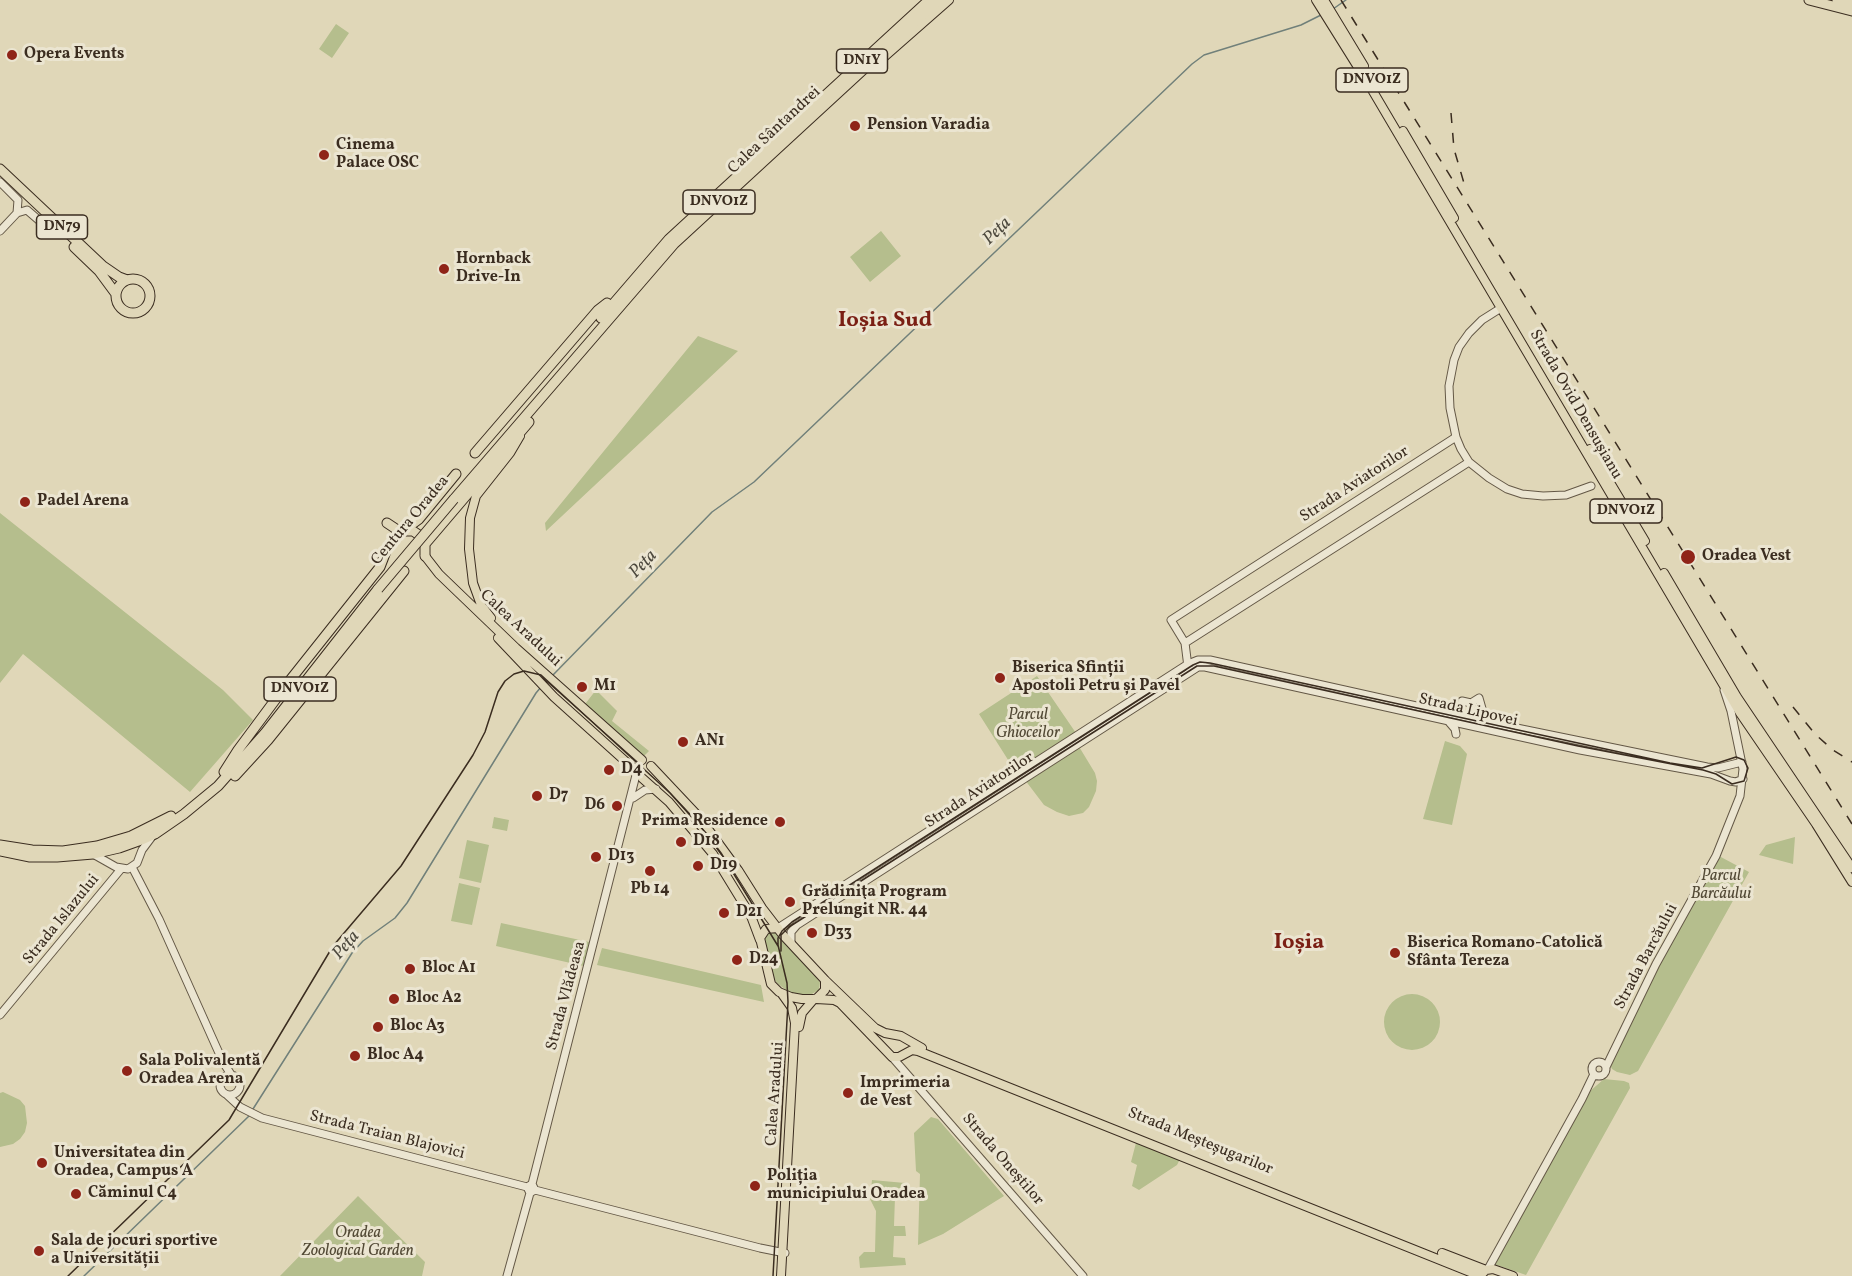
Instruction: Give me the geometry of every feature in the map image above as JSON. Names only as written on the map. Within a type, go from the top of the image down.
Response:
[{"type":"highway","name":"DN1Y","points":[[796,123],[929,0]]},
{"type":"highway","name":"DN1Y","points":[[843,88],[939,0]]},
{"type":"highway","points":[[1809,0],[1852,11]]},
{"type":"highway","points":[[1837,0],[1852,3]]},
{"type":"highway","name":"Calea Sântandrei","points":[[603,325],[674,244],[843,88]]},
{"type":"highway","name":"Calea Sântandrei","points":[[623,291],[669,239],[796,123]]},
{"type":"highway","name":"DN79","points":[[0,169],[103,266],[119,277],[127,280],[137,279],[145,285],[149,293],[147,305],[135,313],[125,311],[119,306],[116,294],[99,272],[0,176]]},
{"type":"highway","points":[[116,294],[119,285],[127,280]]},
{"type":"highway","points":[[475,453],[598,310],[623,291]]},
{"type":"highway","name":"Centura Oradea","points":[[224,772],[272,717],[623,291]]},
{"type":"highway","points":[[387,523],[399,531],[416,533],[425,544],[573,369],[603,325]]},
{"type":"highway","name":"Centura Oradea","points":[[452,498],[603,325]]},
{"type":"highway","points":[[404,530],[419,519],[456,474]]},
{"type":"highway","name":"Calea Aradului","points":[[425,544],[425,556]]},
{"type":"highway","points":[[224,772],[287,684],[380,567],[385,554]]},
{"type":"highway","points":[[218,786],[236,775],[268,740],[404,571]]},
{"type":"highway","name":"Centura Oradea","points":[[218,786],[265,733],[377,588]]},
{"type":"highway","name":"DNVO1Z","points":[[0,845],[23,849],[63,851],[97,846],[131,836],[179,810],[224,772]]},
{"type":"highway","name":"DNVO1Z","points":[[0,851],[30,857],[64,857],[119,848],[155,834],[218,786]]},
{"type":"main road","name":"DNVO1Z","points":[[796,123],[820,96],[923,0]]},
{"type":"main road","name":"DNVO1Z","points":[[843,88],[875,65],[949,0]]},
{"type":"main road","name":"Strada Ovid Densușianu","points":[[1319,1],[1330,15],[1737,697],[1852,868]]},
{"type":"main road","name":"Strada Ovid Densușianu","points":[[1330,15],[1719,679],[1757,741],[1816,824],[1852,882]]},
{"type":"main road","points":[[507,640],[481,605],[474,589],[471,576],[469,528],[471,509],[476,495],[510,453],[523,429]]},
{"type":"main road","name":"Calea Aradului","points":[[425,556],[439,574],[507,640],[642,760],[648,762],[700,818],[778,928],[825,980],[825,990],[803,1010],[800,1022],[782,1276]]},
{"type":"main road","name":"Calea Aradului","points":[[477,610],[484,625],[537,680],[638,775],[656,789],[696,832],[713,854],[751,916],[760,940],[769,980],[792,1008],[795,1023],[784,1253]]},
{"type":"main road","points":[[642,760],[636,764],[638,775],[649,775],[651,766]]},
{"type":"main road","points":[[760,940],[766,929],[778,928]]},
{"type":"main road","points":[[779,992],[796,999],[838,1002],[884,1049],[899,1058],[907,1045],[904,1038],[881,1031],[871,1025],[825,980]]},
{"type":"main road","points":[[884,1049],[887,1039],[894,1035]]},
{"type":"main road","name":"Strada Meșteșugarilor","points":[[904,1038],[920,1047],[1191,1155],[1487,1270]]},
{"type":"main road","name":"Strada Meșteșugarilor","points":[[899,1058],[912,1050],[918,1051],[1407,1245],[1487,1270]]},
{"type":"main road","points":[[1487,1270],[1513,1276]]},
{"type":"street","points":[[0,182],[18,201],[17,213]]},
{"type":"street","points":[[0,231],[17,213],[22,211],[30,212],[49,229],[59,233]]},
{"type":"street","points":[[1501,308],[1482,320],[1469,333],[1459,347],[1454,360],[1449,397],[1451,420],[1469,462],[1499,485],[1522,494],[1566,495],[1591,486]]},
{"type":"street","name":"Strada Aviatorilor","points":[[791,943],[791,932],[797,925],[1188,673],[1185,643],[1170,620],[1456,436]]},
{"type":"street","points":[[1185,643],[1469,462]]},
{"type":"street","name":"Strada Lipovei","points":[[1188,664],[1198,660],[1210,660],[1493,723],[1707,767],[1718,768],[1742,762]]},
{"type":"street","name":"Strada Aviatorilor","points":[[778,928],[1188,664]]},
{"type":"street","name":"Strada Lipovei","points":[[1188,673],[1198,667],[1205,667],[1580,750],[1711,774],[1730,781],[1736,782],[1743,779]]},
{"type":"street","name":"Strada Barcăului","points":[[1605,1065],[1618,1045],[1646,984],[1716,856],[1740,796],[1743,779],[1742,762],[1731,711],[1719,679]]},
{"type":"street","points":[[1458,715],[1462,701],[1471,703],[1479,698],[1483,712],[1493,723]]},
{"type":"street","points":[[1448,721],[1456,734]]},
{"type":"street","name":"Strada Vlădeasa","points":[[627,815],[638,775]]},
{"type":"street","name":"Strada Vlădeasa","points":[[507,1276],[638,775]]},
{"type":"street","points":[[633,798],[645,790],[656,789]]},
{"type":"street","points":[[93,854],[121,869],[132,867],[137,863],[145,844],[155,834]]},
{"type":"street","points":[[132,867],[159,919],[222,1062],[232,1076],[239,1081],[238,1092],[244,1108]]},
{"type":"street","name":"Strada Islazului","points":[[0,1015],[121,869]]},
{"type":"street","name":"Strada Oneștilor","points":[[899,1058],[1083,1276]]},
{"type":"street","points":[[222,1062],[221,1090],[227,1095],[238,1092]]},
{"type":"street","points":[[1487,1270],[1582,1099],[1597,1075],[1606,1073],[1605,1065],[1599,1062],[1594,1064],[1592,1069],[1597,1075]]},
{"type":"street","points":[[221,1081],[226,1076],[232,1076]]},
{"type":"street","name":"Strada Traian Blajovici","points":[[227,1095],[262,1118],[784,1253]]},
{"type":"green space","points":[[336,24],[349,33],[332,58],[319,49]]},
{"type":"green space","points":[[881,231],[901,256],[870,282],[850,257]]},
{"type":"green space","points":[[698,336],[738,351],[546,531],[545,523]]},
{"type":"green space","points":[[0,513],[223,690],[253,720],[190,792],[23,654],[0,683]]},
{"type":"green space","name":"Parcul Ghioceilor","points":[[1037,676],[1078,736],[1017,774],[979,714]]},
{"type":"green space","points":[[596,690],[617,711],[612,721],[649,751],[644,756],[637,754],[582,708]]},
{"type":"green space","points":[[1445,741],[1460,746],[1467,754],[1452,825],[1423,819]]},
{"type":"green space","name":"Parcul Ghioceilor","points":[[1078,745],[1095,773],[1096,791],[1089,807],[1083,813],[1069,816],[1044,805],[1025,780]]},
{"type":"green space","points":[[494,817],[509,820],[507,831],[492,828]]},
{"type":"green space","points":[[1795,837],[1793,864],[1759,855],[1766,845]]},
{"type":"green space","points":[[467,840],[489,845],[481,883],[459,878]]},
{"type":"green space","name":"Parcul Barcăului","points":[[1719,856],[1749,872],[1638,1071],[1630,1075],[1617,1072],[1610,1065],[1652,979]]},
{"type":"green space","points":[[459,883],[480,888],[472,925],[451,921]]},
{"type":"green space","points":[[501,923],[594,943],[588,967],[496,946]]},
{"type":"green space","points":[[773,931],[778,933],[820,982],[819,990],[810,995],[801,996],[786,990],[773,978],[764,939],[767,933]]},
{"type":"green space","points":[[602,948],[761,985],[764,1002],[597,965]]},
{"type":"green space","points":[[1412,994],[1423,996],[1432,1002],[1438,1011],[1440,1022],[1438,1033],[1432,1042],[1423,1048],[1412,1050],[1401,1048],[1392,1042],[1386,1033],[1384,1022],[1386,1011],[1392,1002],[1401,996]]},
{"type":"green space","points":[[1604,1079],[1624,1081],[1629,1083],[1630,1088],[1526,1275],[1494,1264],[1589,1092]]},
{"type":"green space","points":[[3,1092],[20,1100],[25,1106],[27,1123],[20,1139],[13,1144],[0,1147],[0,1093]]},
{"type":"green space","points":[[931,1117],[938,1119],[1004,1196],[943,1234],[918,1245],[920,1174],[916,1171],[914,1133]]},
{"type":"green space","points":[[1137,1139],[1180,1159],[1177,1165],[1139,1190],[1132,1186],[1137,1165],[1131,1162]]},
{"type":"green space","points":[[872,1180],[905,1183],[906,1197],[895,1197],[894,1226],[905,1226],[906,1236],[894,1236],[893,1257],[905,1258],[906,1265],[860,1268],[859,1257],[864,1252],[875,1252],[876,1211],[870,1199]]},
{"type":"green space","name":"Oradea Zoological Garden","points":[[358,1196],[425,1262],[422,1276],[280,1276]]},
{"type":"waterway","name":"Peța","points":[[1333,9],[1346,0]]},
{"type":"waterway","name":"Peța","points":[[553,675],[712,512],[754,482],[1192,64],[1204,55],[1301,25],[1321,15]]},
{"type":"waterway","name":"Peța","points":[[253,1109],[352,953],[363,941],[395,918],[407,903],[541,687]]},
{"type":"waterway","name":"Peța","points":[[84,1276],[249,1116]]},
{"type":"tram line","points":[[773,1276],[788,1002],[787,983],[778,945],[778,938],[782,931],[792,922],[1193,665],[1200,662],[1210,663],[1670,763],[1702,768],[1736,757],[1744,760],[1748,768],[1744,781],[1732,784],[1716,774],[1703,770],[1578,746],[1214,666],[1197,666],[789,927],[781,935],[781,951]]},
{"type":"tram line","points":[[68,1276],[229,1120],[333,946],[401,866],[473,755],[485,732],[498,692],[505,681],[514,674],[524,671],[541,675],[670,793],[721,853],[778,946]]},
{"type":"railway","points":[[1341,0],[1852,824]]},
{"type":"railway","points":[[1451,113],[1454,149],[1466,190]]},
{"type":"railway","points":[[1793,707],[1815,734],[1833,750],[1852,762]]},
{"type":"place","name":"Opera Events","points":[[12,55]]},
{"type":"place","name":"Pension Varadia","points":[[855,126]]},
{"type":"place","name":"Cinema Palace OSC","points":[[324,155]]},
{"type":"place","name":"Hornback Drive-In","points":[[444,269]]},
{"type":"place","name":"Padel Arena","points":[[25,502]]},
{"type":"place","name":"Oradea Vest","points":[[1688,557]]},
{"type":"place","name":"Biserica Sfinții Apostoli Petru și Pavel","points":[[1000,678]]},
{"type":"place","name":"M1","points":[[582,687]]},
{"type":"place","name":"AN1","points":[[683,742]]},
{"type":"place","name":"D4","points":[[609,770]]},
{"type":"place","name":"D7","points":[[537,796]]},
{"type":"place","name":"D6","points":[[617,806]]},
{"type":"place","name":"Prima Residence","points":[[780,822]]},
{"type":"place","name":"D18","points":[[681,842]]},
{"type":"place","name":"D13","points":[[596,857]]},
{"type":"place","name":"D19","points":[[698,866]]},
{"type":"place","name":"Pb 14","points":[[650,871]]},
{"type":"place","name":"Grădiniţa Program Prelungit NR. 44","points":[[790,902]]},
{"type":"place","name":"D21","points":[[724,913]]},
{"type":"place","name":"D33","points":[[812,933]]},
{"type":"place","name":"Biserica Romano-Catolică Sfânta Tereza","points":[[1395,953]]},
{"type":"place","name":"D24","points":[[737,960]]},
{"type":"place","name":"Bloc A1","points":[[410,969]]},
{"type":"place","name":"Bloc A2","points":[[394,999]]},
{"type":"place","name":"Bloc A3","points":[[378,1027]]},
{"type":"place","name":"Bloc A4","points":[[355,1056]]},
{"type":"place","name":"Sala Polivalentă Oradea Arena","points":[[127,1071]]},
{"type":"place","name":"Imprimeria de Vest","points":[[848,1093]]},
{"type":"place","name":"Universitatea din Oradea, Campus A","points":[[42,1163]]},
{"type":"place","name":"Poliția municipiului Oradea","points":[[755,1186]]},
{"type":"place","name":"Căminul C4","points":[[76,1194]]},
{"type":"place","name":"Sala de jocuri sportive a Universității","points":[[39,1251]]},
{"type":"district","name":"Ioșia Sud","points":[[885,322]]},
{"type":"district","name":"Ioșia","points":[[1299,944]]}]
